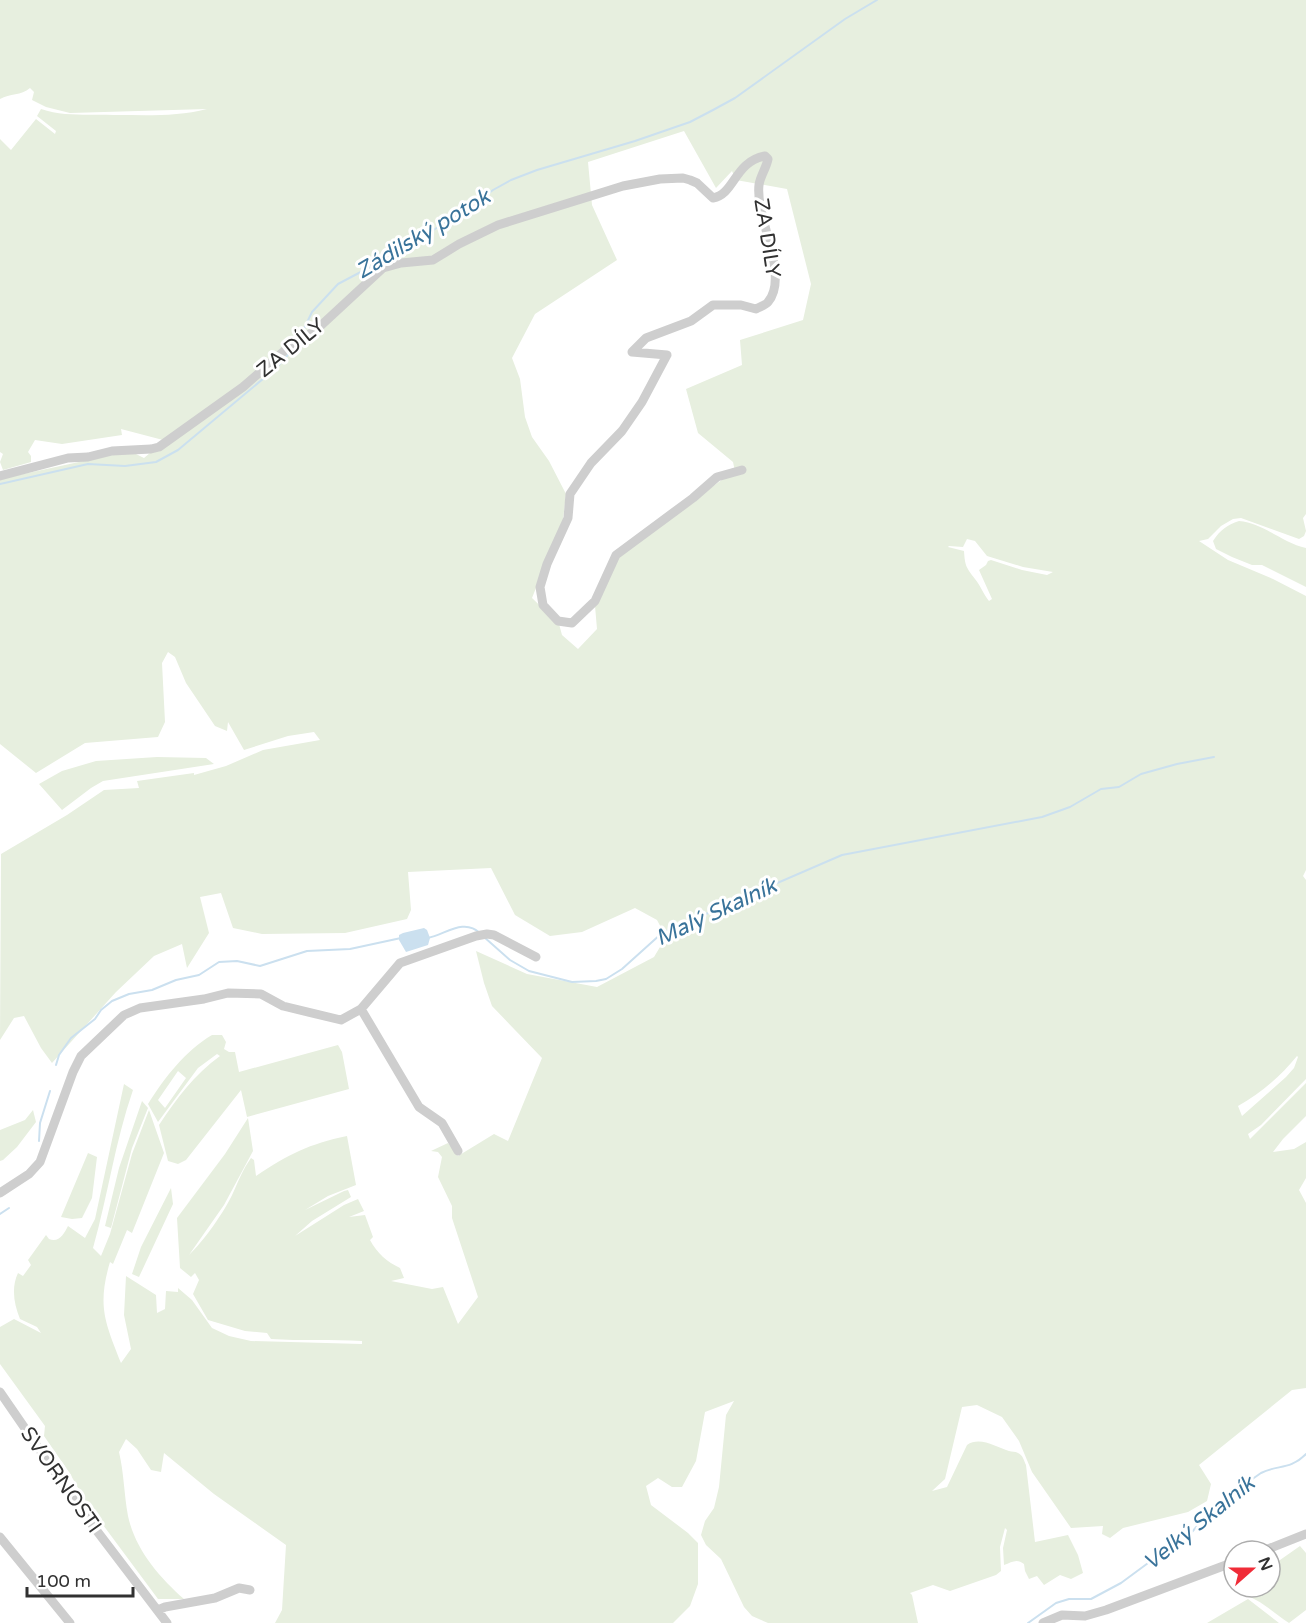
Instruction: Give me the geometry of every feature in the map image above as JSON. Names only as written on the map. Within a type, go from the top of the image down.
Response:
[{"type":"street","name":"ZA DÍLY","points":[[0,476],[68,458],[87,458],[112,451],[159,447],[243,387],[292,344],[315,331],[383,268],[401,263],[433,260],[498,225],[623,186],[651,180],[683,178],[697,183],[713,198],[720,197],[729,188],[737,173],[749,163],[765,156],[768,159],[767,166],[758,186],[762,221],[775,270],[776,285],[768,303],[756,309],[741,305],[713,305],[691,321],[646,338],[632,352],[667,355],[642,402],[622,431],[591,463],[570,494],[568,518],[547,564],[540,587],[543,605],[558,621],[572,623],[595,601],[616,555],[693,498],[717,477],[742,470]]},
{"type":"street","points":[[0,1192],[29,1174],[39,1162],[81,1056],[124,1014],[140,1008],[204,999],[228,993],[261,994],[283,1006],[341,1020],[361,1009],[400,963],[476,936],[494,935],[536,957]]},
{"type":"street","points":[[361,1009],[419,1107],[442,1123],[458,1151]]},
{"type":"street","name":"SVORNOSTI","points":[[0,1392],[116,1559],[167,1623]]},
{"type":"street","points":[[1282,1543],[1306,1534]]},
{"type":"street","points":[[0,1538],[70,1623]]},
{"type":"street","points":[[1043,1623],[1062,1615],[1085,1616],[1106,1610],[1222,1566]]},
{"type":"street","points":[[158,1610],[165,1606],[215,1598],[238,1588],[250,1590]]},
{"type":"green space","points":[[0,0],[1306,0],[1306,514],[1303,518],[1306,531],[1299,539],[1241,518],[1233,519],[1221,526],[1208,539],[1199,541],[1228,560],[1306,596],[1306,870],[1303,876],[1306,880],[1306,1079],[1261,1125],[1248,1134],[1250,1139],[1306,1083],[1306,1116],[1273,1152],[1294,1149],[1306,1142],[1306,1178],[1299,1190],[1306,1203],[1306,1388],[1292,1390],[1199,1465],[1211,1484],[1207,1501],[1188,1512],[1123,1528],[1110,1538],[1102,1534],[1103,1526],[1071,1528],[1032,1472],[1019,1441],[1002,1417],[977,1405],[962,1407],[945,1479],[932,1491],[947,1487],[967,1445],[983,1442],[1017,1452],[1026,1465],[1035,1542],[1068,1535],[1078,1555],[1083,1573],[1071,1579],[1060,1575],[1044,1585],[1037,1576],[1029,1579],[1024,1564],[1019,1561],[1004,1565],[1003,1548],[1007,1530],[1005,1528],[1000,1547],[1001,1571],[996,1575],[950,1591],[933,1585],[910,1593],[918,1623],[768,1623],[752,1616],[744,1607],[721,1559],[706,1545],[701,1535],[705,1521],[714,1508],[719,1487],[726,1415],[734,1401],[705,1412],[696,1461],[682,1487],[672,1487],[658,1478],[646,1486],[651,1505],[698,1543],[698,1584],[690,1606],[673,1623],[275,1623],[282,1610],[286,1545],[214,1494],[164,1453],[161,1472],[151,1470],[137,1449],[126,1439],[119,1452],[131,1528],[149,1562],[184,1599],[158,1599],[86,1502],[44,1436],[45,1426],[0,1364],[0,1327],[14,1319],[41,1333],[37,1327],[20,1319],[14,1296],[18,1273],[23,1276],[31,1265],[28,1260],[46,1235],[49,1239],[56,1240],[63,1235],[68,1226],[85,1238],[95,1219],[124,1084],[133,1090],[121,1129],[93,1248],[101,1256],[110,1234],[132,1154],[149,1110],[164,1153],[132,1233],[127,1230],[113,1264],[110,1262],[106,1277],[105,1314],[121,1363],[131,1349],[124,1315],[126,1276],[156,1295],[157,1313],[165,1309],[166,1291],[178,1292],[178,1288],[192,1300],[212,1328],[229,1336],[251,1341],[362,1344],[362,1341],[271,1339],[267,1333],[245,1331],[208,1320],[193,1294],[199,1280],[195,1273],[191,1277],[180,1268],[177,1218],[225,1154],[248,1118],[253,1151],[224,1205],[189,1255],[219,1217],[251,1158],[254,1160],[256,1176],[300,1151],[347,1136],[356,1185],[328,1196],[305,1210],[344,1191],[348,1190],[351,1197],[312,1221],[295,1236],[344,1205],[358,1199],[364,1211],[349,1217],[365,1215],[373,1237],[370,1240],[373,1245],[383,1257],[400,1268],[404,1278],[391,1281],[432,1289],[443,1287],[458,1324],[478,1297],[452,1218],[452,1206],[438,1177],[442,1157],[438,1152],[431,1151],[448,1143],[458,1156],[494,1134],[508,1141],[542,1058],[492,1006],[476,951],[527,974],[597,987],[654,957],[666,937],[657,920],[635,908],[582,932],[550,936],[515,915],[491,868],[408,872],[411,910],[407,919],[345,933],[262,934],[233,928],[221,893],[200,897],[209,933],[187,968],[182,944],[154,956],[116,992],[52,1063],[24,1016],[14,1018],[0,1040],[1,854],[104,790],[139,788],[137,781],[194,773],[194,775],[226,766],[263,750],[320,740],[314,732],[288,736],[244,750],[228,722],[227,731],[215,726],[186,683],[175,657],[168,652],[162,663],[165,722],[158,737],[85,743],[36,773],[0,744],[0,479],[130,451],[144,458],[169,437],[163,440],[121,429],[122,435],[62,444],[35,440],[28,452],[31,462],[3,470],[0,462],[3,454],[0,452],[0,139],[11,150],[36,119],[55,134],[56,131],[37,116],[41,109],[68,114],[149,115],[207,109],[70,113],[46,107],[32,100],[34,92],[30,88],[0,99]],"holes":[[[684,131],[716,188],[732,171],[736,180],[787,189],[811,284],[803,320],[740,340],[742,365],[686,389],[698,433],[733,462],[736,476],[726,477],[618,557],[595,606],[597,629],[578,649],[562,635],[559,624],[532,598],[563,520],[566,494],[549,461],[532,437],[525,417],[520,379],[512,358],[535,314],[617,260],[592,205],[588,162]],[[967,539],[975,541],[987,556],[1023,567],[1053,572],[1047,575],[988,561],[979,570],[992,599],[989,601],[968,569],[964,551],[948,547],[963,547]],[[1297,1056],[1294,1068],[1286,1077],[1242,1116],[1238,1106],[1262,1090]]]},
{"type":"green space","points":[[1239,521],[1257,525],[1306,548],[1306,587],[1262,565],[1252,565],[1216,549],[1213,541],[1218,534],[1227,526]]},
{"type":"green space","points":[[157,757],[206,758],[214,764],[103,781],[62,810],[39,784],[62,771],[96,761]]},
{"type":"green space","points":[[212,1035],[222,1035],[226,1042],[224,1049],[235,1052],[239,1072],[338,1045],[342,1052],[349,1089],[247,1117],[241,1090],[186,1160],[178,1164],[168,1161],[159,1125],[186,1088],[220,1056],[217,1054],[198,1068],[158,1122],[148,1104],[176,1065]],"holes":[[[178,1071],[186,1078],[165,1108],[158,1100]]]},
{"type":"green space","points":[[142,1101],[148,1108],[132,1148],[111,1228],[105,1226],[119,1168]]},
{"type":"green space","points":[[33,1110],[36,1122],[17,1147],[0,1161],[0,1130],[25,1120]]},
{"type":"green space","points":[[88,1153],[97,1157],[92,1198],[82,1218],[61,1217]]},
{"type":"green space","points":[[171,1188],[173,1204],[139,1277],[132,1274],[141,1247]]},
{"type":"green space","points":[[1300,1546],[1306,1553],[1306,1610],[1289,1623],[1254,1599],[1282,1599],[1282,1559]]},
{"type":"green space","points":[[1248,1599],[1279,1623],[1207,1623]]},
{"type":"water","points":[[424,928],[430,938],[428,945],[406,952],[399,940],[399,935]]},
{"type":"waterway","name":"Zádilský potok","points":[[301,335],[312,312],[338,284],[391,256],[469,208],[493,190],[537,170],[690,122],[735,98],[845,19],[877,0]]},
{"type":"waterway","name":"Zádilský potok","points":[[0,484],[88,464],[125,466],[156,462],[178,450],[276,368],[294,348]]},
{"type":"waterway","name":"Malý Skalník","points":[[484,937],[510,960],[529,971],[572,982],[606,979],[622,969],[662,933],[842,855],[1042,817],[1070,807],[1101,789],[1119,787],[1141,774],[1214,757]]},
{"type":"waterway","name":"Malý Skalník","points":[[428,938],[461,927],[468,927],[480,933]]},
{"type":"waterway","name":"Malý Skalník","points":[[56,1065],[59,1055],[71,1038],[95,1019],[101,1010],[112,1001],[129,994],[152,990],[176,980],[199,975],[219,962],[237,961],[260,966],[307,951],[350,949],[401,938]]},
{"type":"waterway","name":"Malý Skalník","points":[[39,1141],[40,1123],[50,1091]]},
{"type":"waterway","name":"Malý Skalník","points":[[0,1214],[9,1208]]},
{"type":"waterway","name":"Velký Skalník","points":[[1028,1623],[1056,1603],[1069,1599],[1091,1599],[1121,1583],[1163,1552],[1186,1539],[1215,1505],[1261,1473],[1294,1463],[1306,1454]]}]
